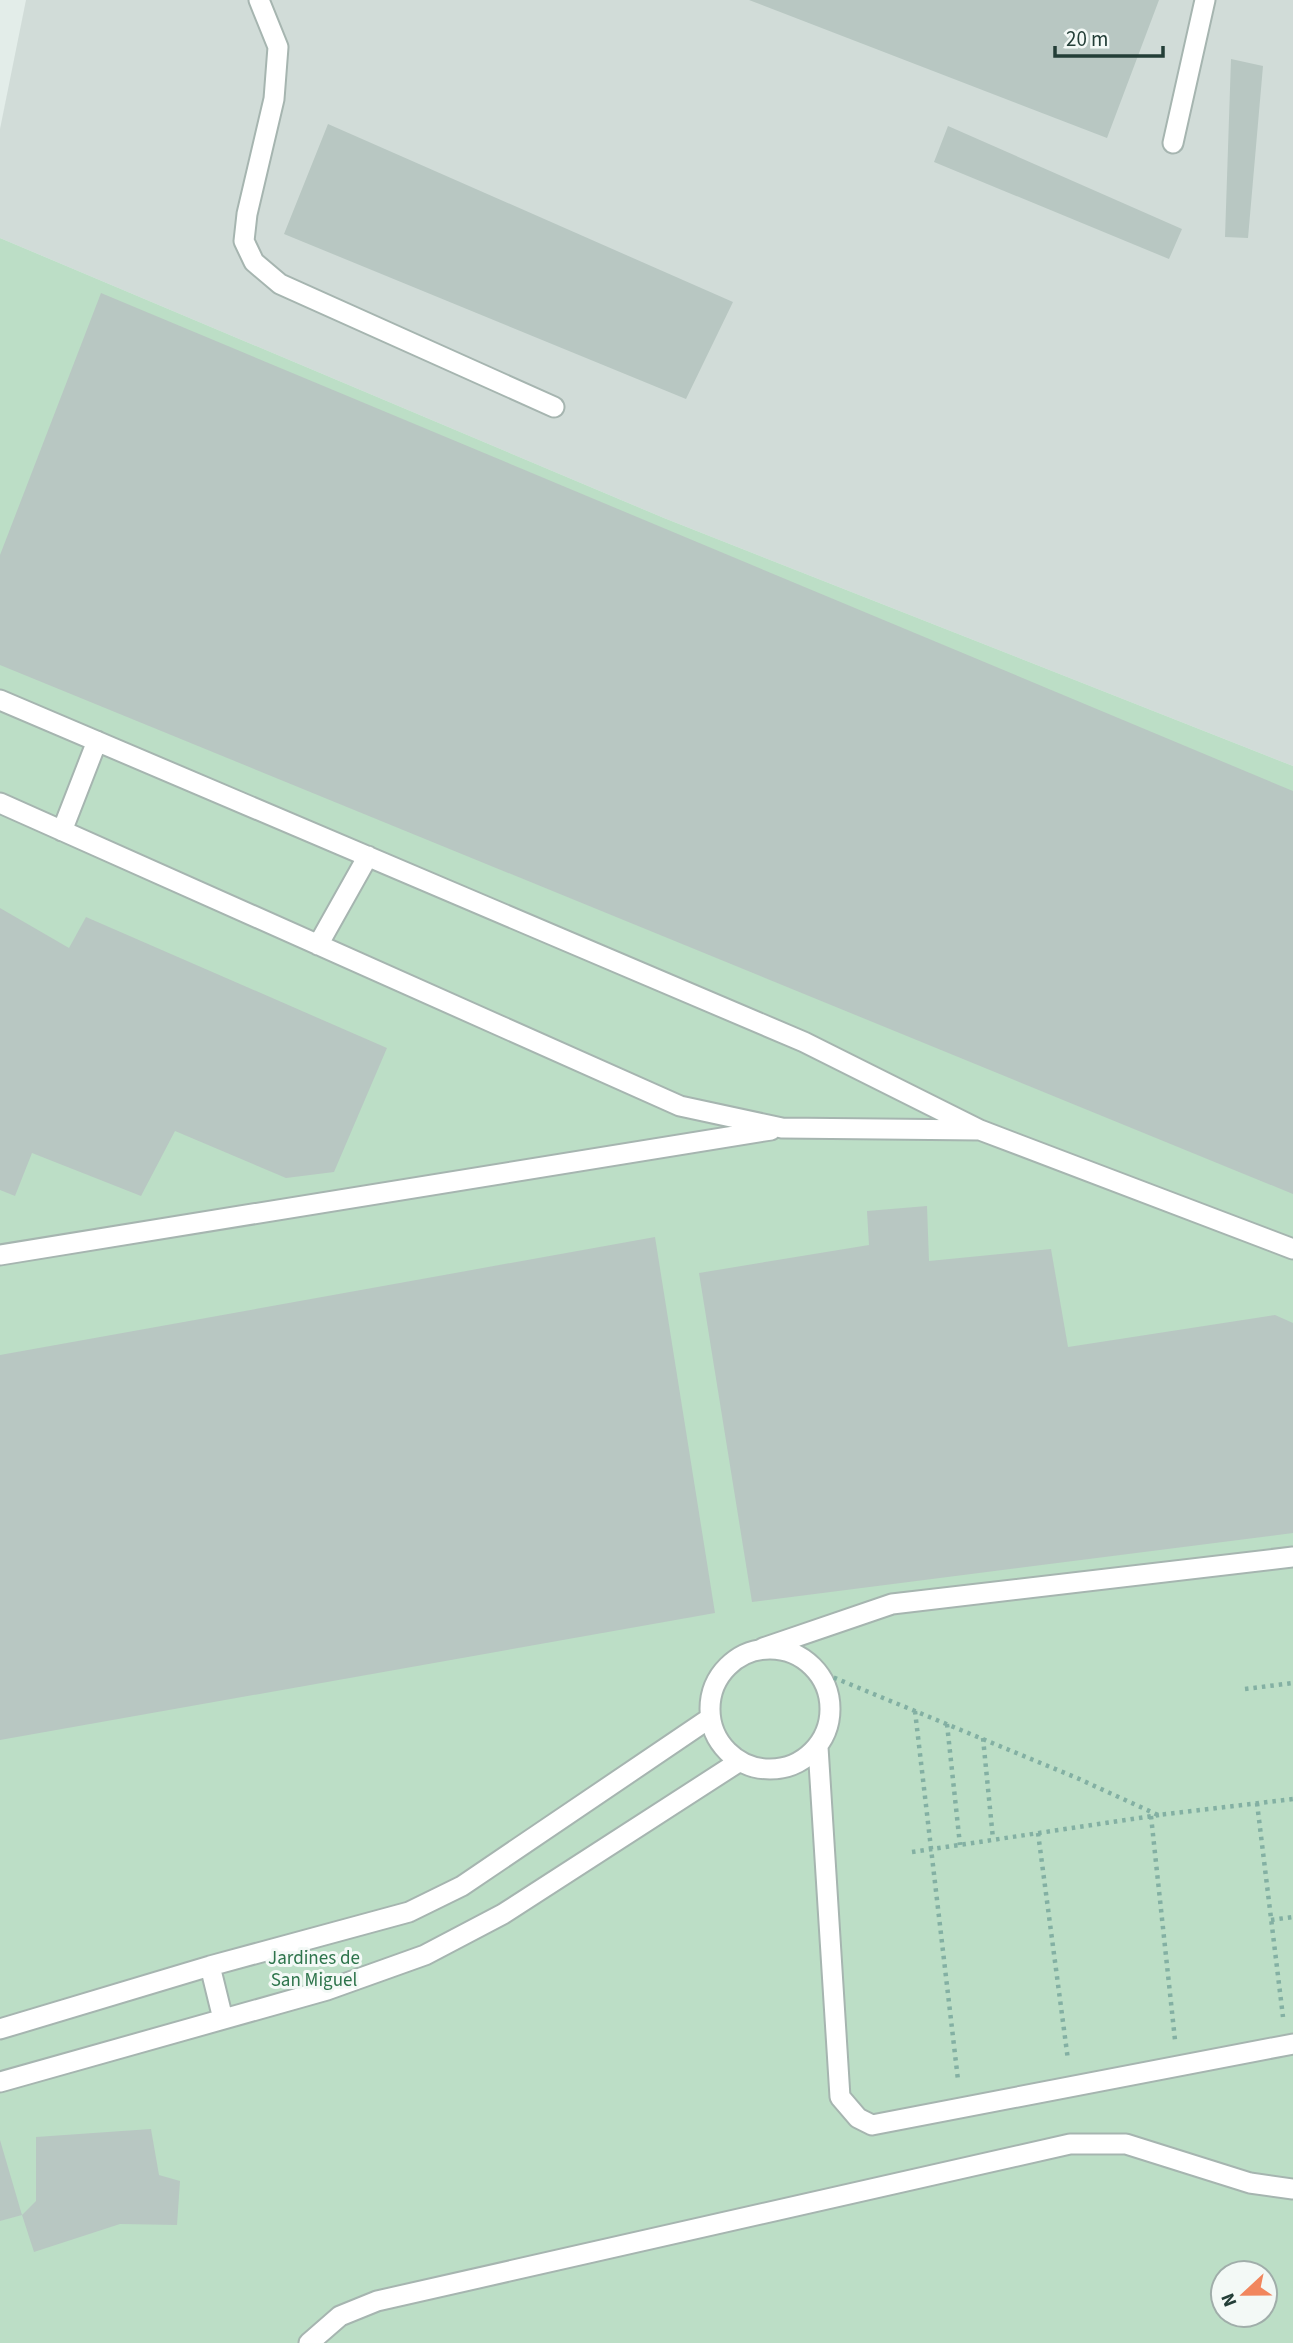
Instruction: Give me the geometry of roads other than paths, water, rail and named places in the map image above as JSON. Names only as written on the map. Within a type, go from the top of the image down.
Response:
[{"type":"lane","points":[[259,0],[278,47],[274,99],[247,214],[244,242],[254,262],[280,284],[554,407]]},
{"type":"lane","points":[[1173,143],[1205,0]]},
{"type":"lane","points":[[0,700],[804,1042],[980,1130],[1293,1249]]},
{"type":"lane","points":[[62,831],[97,741]]},
{"type":"lane","points":[[0,803],[680,1106],[782,1128]]},
{"type":"lane","points":[[318,945],[368,856]]},
{"type":"lane","points":[[0,1255],[782,1128],[980,1130]]},
{"type":"lane","points":[[763,1648],[783,1649],[802,1658],[818,1671],[827,1689],[830,1709],[827,1729],[818,1747],[801,1761],[781,1768],[760,1769],[740,1761],[726,1750],[716,1735],[710,1718],[710,1698],[717,1680],[728,1664],[745,1653],[892,1604],[1293,1557]]},
{"type":"lane","points":[[0,2029],[210,1966],[409,1912],[462,1886],[710,1718]]},
{"type":"lane","points":[[818,1747],[840,2097],[858,2118],[872,2125],[1293,2044]]},
{"type":"lane","points":[[0,2081],[327,1990],[425,1955],[503,1914],[740,1761]]},
{"type":"lane","points":[[210,1966],[223,2019]]},
{"type":"lane","points":[[309,2343],[340,2316],[376,2301],[1070,2144],[1126,2144],[1250,2183],[1293,2189]]},
{"type":"park label","name":"Jardines de San Miguel","points":[[314,1969]]}]
